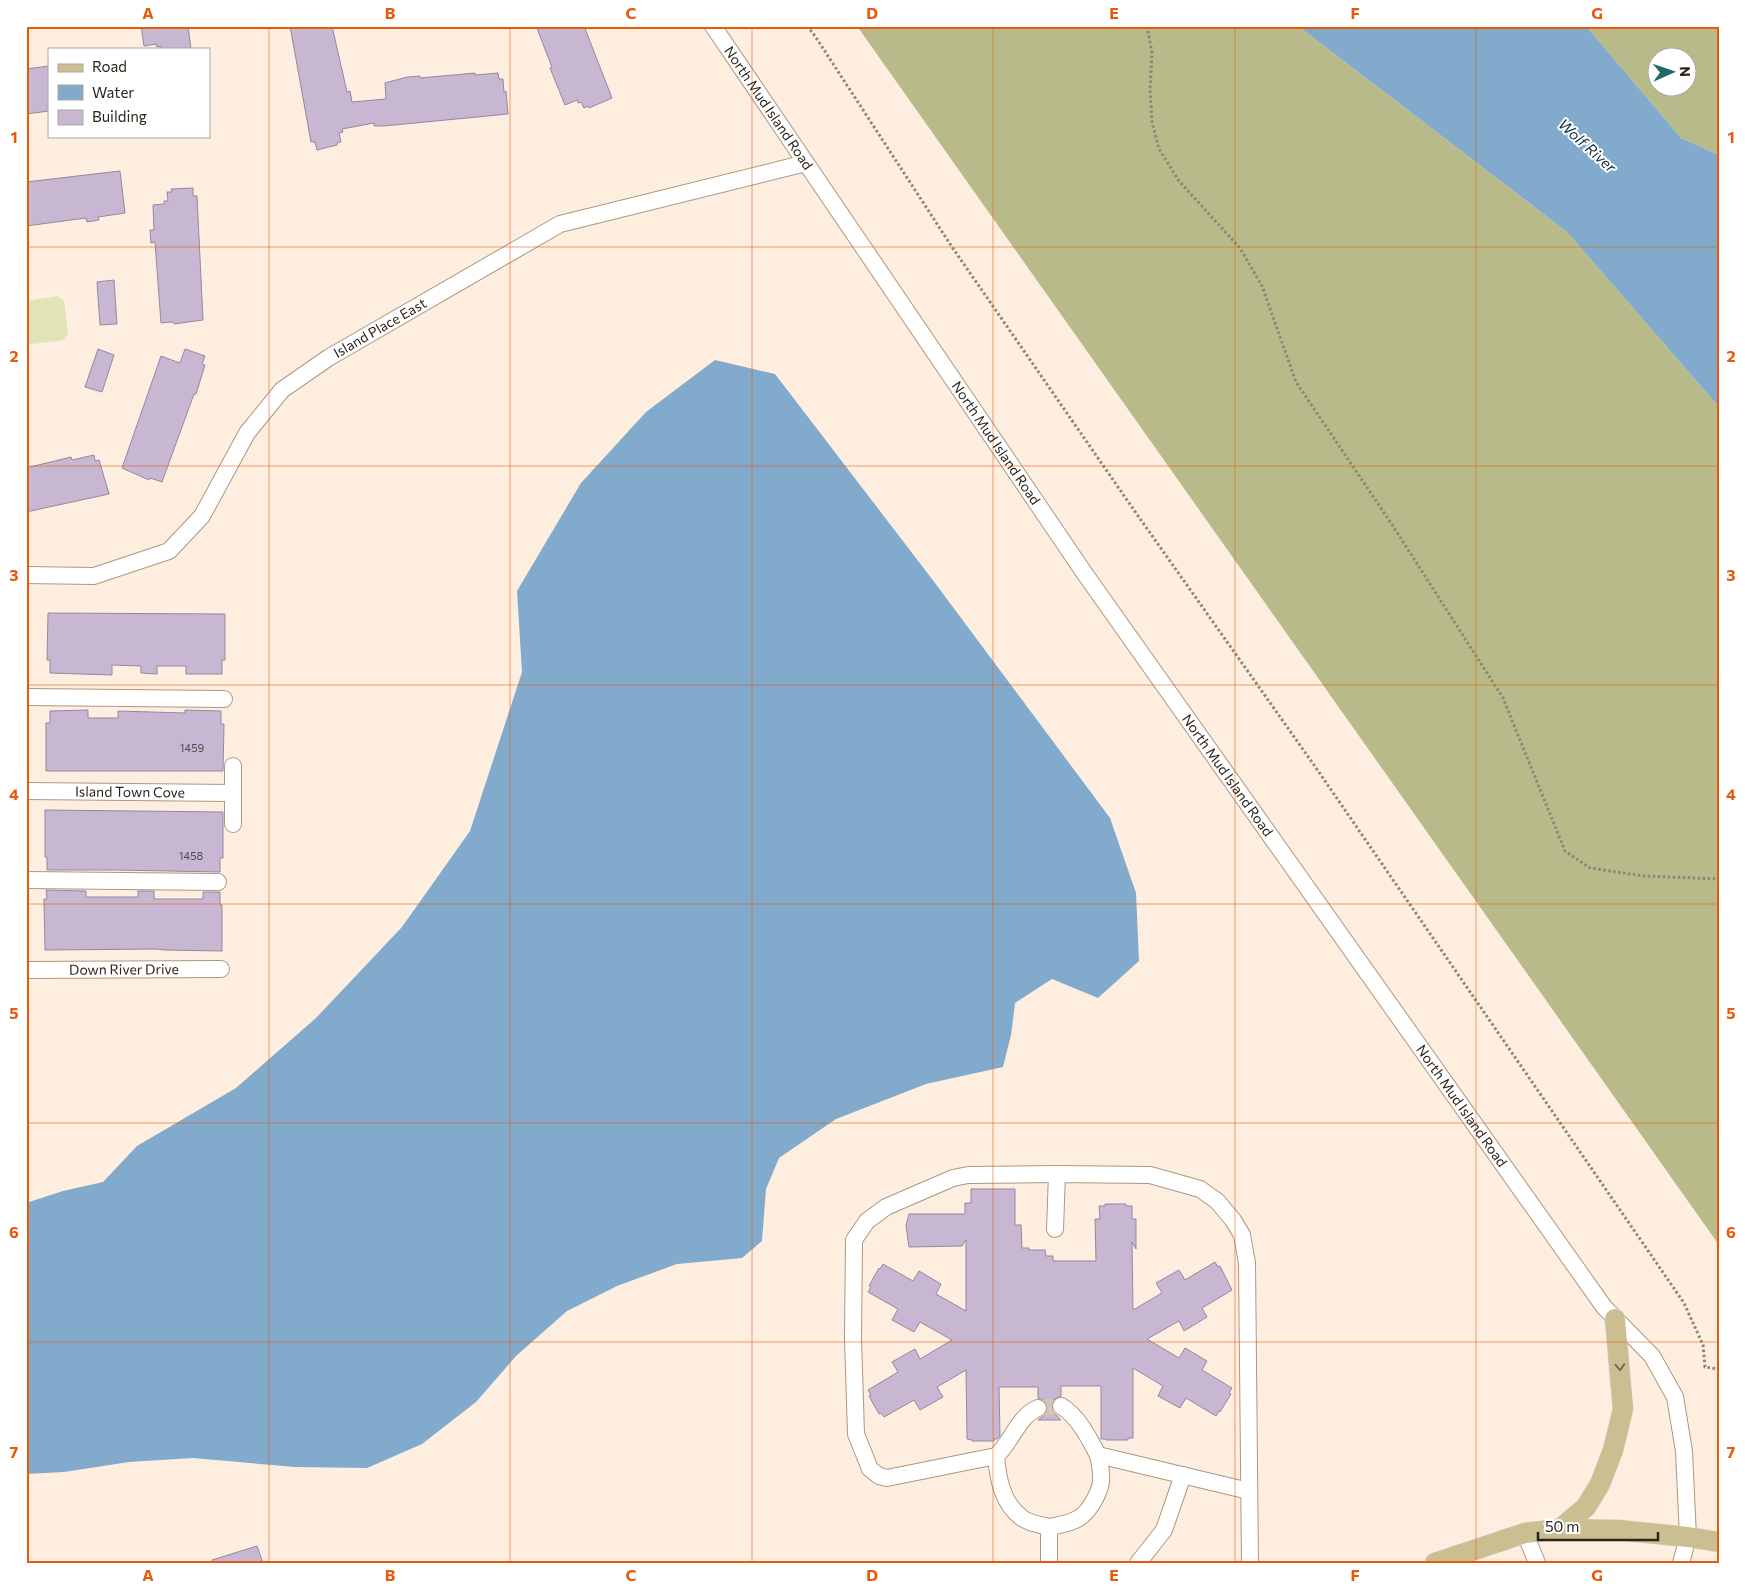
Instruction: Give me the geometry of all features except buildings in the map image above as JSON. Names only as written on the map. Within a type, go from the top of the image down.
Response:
[{"type":"main road","points":[[1560,1529],[1586,1507],[1600,1484],[1613,1450],[1623,1409],[1615,1318]]},
{"type":"main road","points":[[1435,1563],[1525,1533],[1560,1529],[1618,1530],[1719,1542]]},
{"type":"street","name":"North Mud Island Road","points":[[713,26],[1085,574],[1604,1307],[1652,1356],[1675,1397],[1684,1451],[1688,1537],[1681,1563]]},
{"type":"street","name":"Island Place East","points":[[26,575],[94,576],[169,551],[202,516],[247,434],[282,390],[328,358],[560,224],[806,163]]},
{"type":"street","points":[[26,697],[224,699]]},
{"type":"street","points":[[233,766],[233,824]]},
{"type":"street","name":"Island Town Cove","points":[[26,791],[233,793]]},
{"type":"street","points":[[26,880],[218,882]]},
{"type":"street","name":"Down River Drive","points":[[26,970],[221,970]]},
{"type":"street","points":[[1038,1408],[1031,1410],[1020,1423],[1003,1450],[996,1456],[887,1478],[879,1476],[870,1469],[856,1434],[854,1338],[854,1240],[867,1221],[886,1207],[953,1178],[968,1174],[1150,1174],[1200,1189],[1217,1201],[1233,1220],[1242,1235],[1247,1263],[1250,1563]]},
{"type":"street","points":[[1055,1228],[1057,1174]]},
{"type":"street","points":[[996,1456],[998,1477],[1002,1488],[1013,1509],[1022,1518],[1048,1527],[1080,1518],[1091,1505],[1101,1483],[1101,1469],[1098,1455],[1088,1437],[1076,1420],[1061,1406]]},
{"type":"street","points":[[1098,1455],[1249,1491]]},
{"type":"street","points":[[1138,1563],[1164,1530],[1183,1475]]},
{"type":"street","points":[[1048,1527],[1049,1563]]},
{"type":"street","points":[[1525,1533],[1537,1563]]},
{"type":"path","points":[[806,26],[815,36],[952,247],[1130,505],[1314,765],[1684,1303],[1702,1345],[1705,1367],[1718,1369],[1719,1363]]},
{"type":"path","points":[[1147,26],[1152,53],[1150,89],[1152,122],[1159,149],[1179,181],[1240,248],[1262,286],[1296,382],[1391,523],[1503,698],[1565,851],[1590,868],[1644,876],[1719,879]]},
{"type":"green space","points":[[857,26],[1298,26],[1567,232],[1719,407],[1719,1245]]},
{"type":"green space","points":[[1586,26],[1719,26],[1719,155],[1681,138]]},
{"type":"green space","points":[[58,296],[64,301],[68,333],[63,340],[26,345],[26,301]]},
{"type":"water","name":"Wolf River","points":[[1298,26],[1586,26],[1681,138],[1719,155],[1719,407],[1567,232]]},
{"type":"water","points":[[715,360],[775,374],[932,579],[1110,818],[1136,893],[1139,961],[1098,998],[1052,979],[1015,1003],[1011,1035],[1003,1067],[926,1084],[836,1119],[779,1158],[766,1189],[762,1241],[742,1258],[677,1264],[617,1286],[567,1311],[516,1356],[476,1402],[422,1444],[367,1468],[295,1467],[193,1458],[129,1462],[64,1472],[26,1474],[26,1203],[63,1191],[103,1182],[137,1146],[236,1088],[316,1018],[402,927],[470,831],[522,672],[517,591],[581,483],[646,412]]},
{"type":"tunnel","points":[[1038,1408],[1061,1406]]}]
